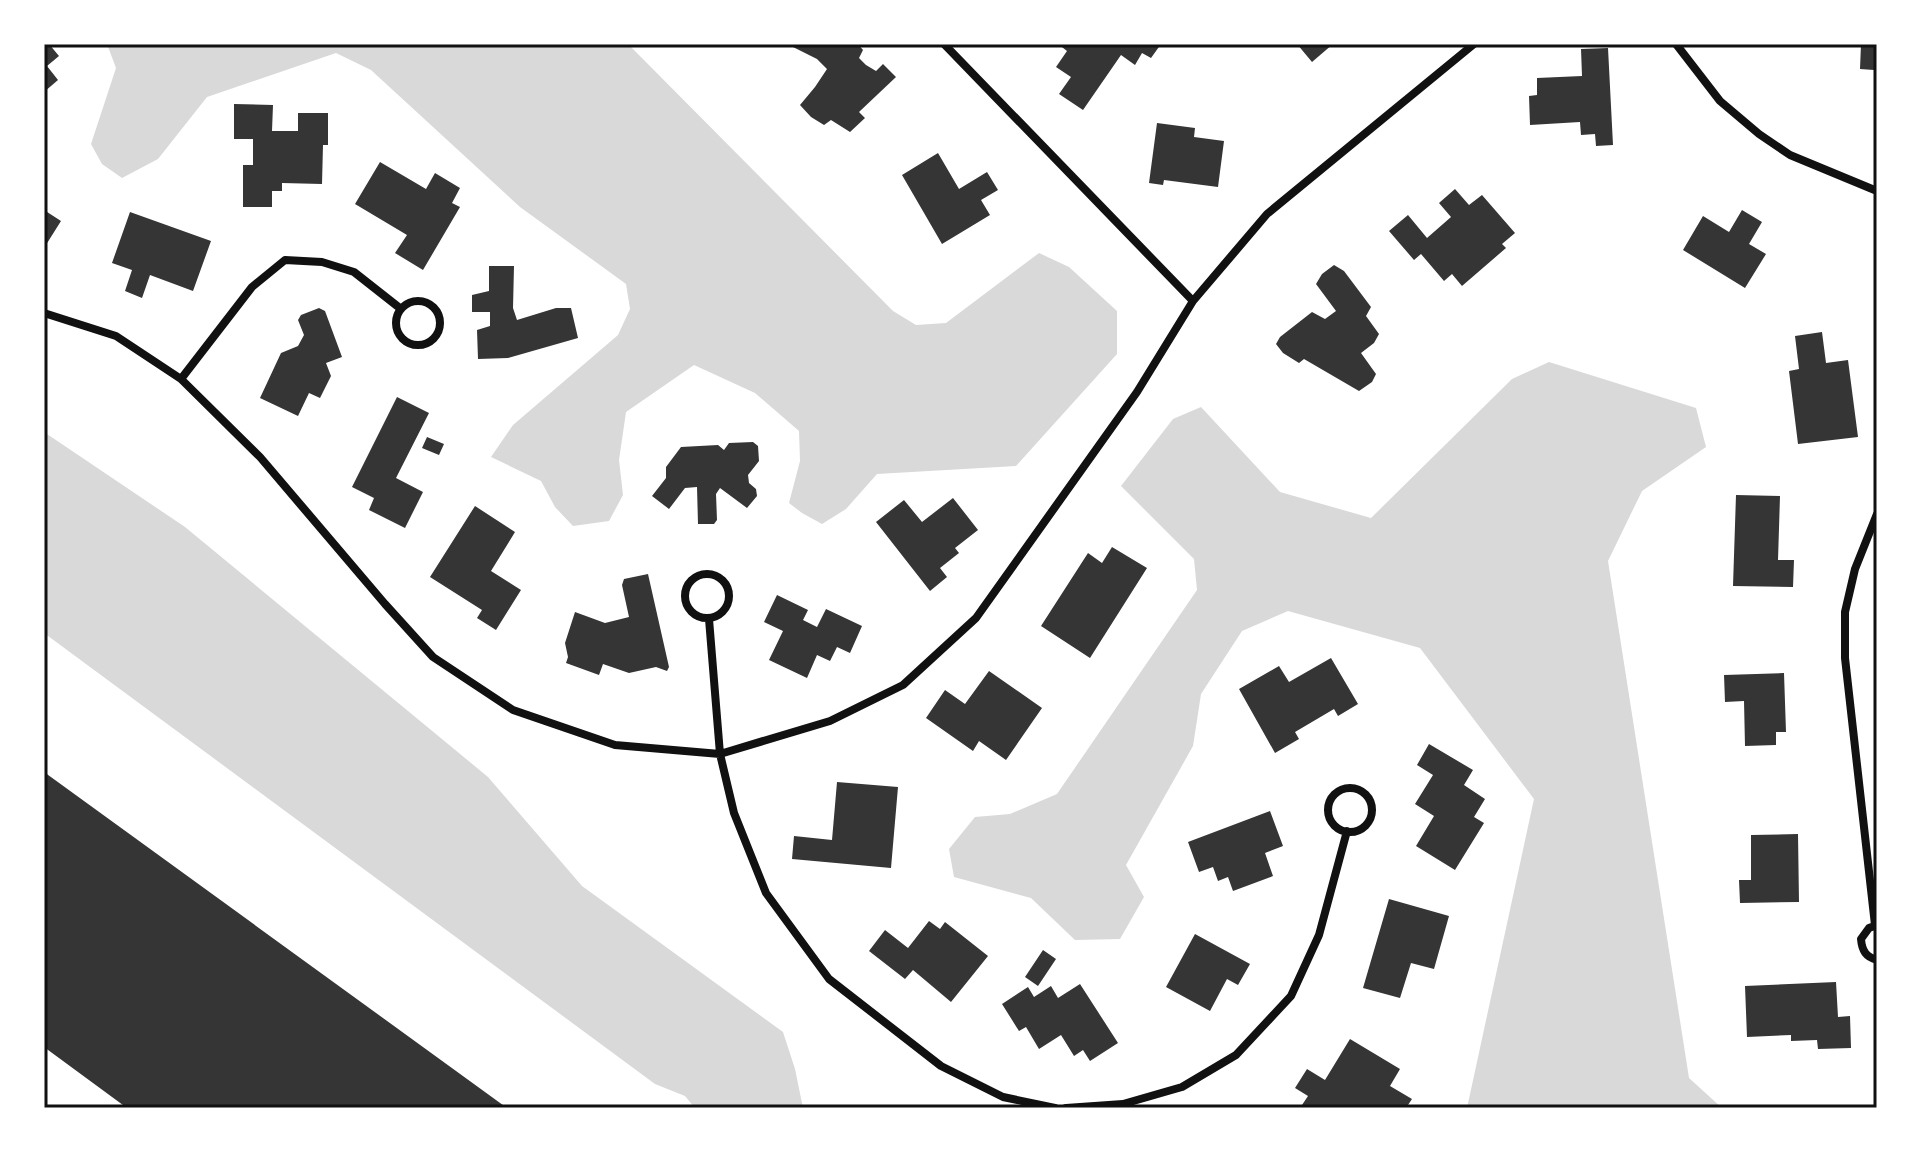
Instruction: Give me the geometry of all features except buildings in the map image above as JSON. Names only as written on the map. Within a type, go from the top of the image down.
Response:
[{"type":"street","points":[[944,44],[1193,301]]},
{"type":"street","points":[[44,313],[116,336],[181,379],[260,457],[433,657],[513,710],[615,745],[720,754],[830,721],[903,685],[976,618],[1137,392],[1193,301],[1267,214],[1474,44]]},
{"type":"street","points":[[1676,44],[1720,101],[1759,134],[1790,155],[1877,191]]},
{"type":"street","points":[[181,379],[252,287],[285,260],[322,262],[354,272],[401,309]]},
{"type":"street","points":[[416,301],[432,306],[440,320],[436,337],[421,346],[404,341],[396,326],[401,309],[416,301]]},
{"type":"street","points":[[1877,514],[1855,569],[1845,612],[1845,658],[1876,925],[1864,933],[1862,946],[1869,957],[1877,960]]},
{"type":"street","points":[[705,574],[722,579],[730,594],[724,611],[709,619],[692,614],[684,599],[690,582],[705,574]]},
{"type":"street","points":[[709,619],[720,754],[734,813],[766,893],[829,979],[941,1066],[1003,1097],[1055,1108]]},
{"type":"street","points":[[1354,788],[1368,797],[1372,813],[1363,828],[1347,831],[1333,823],[1329,806],[1337,792],[1354,788]]},
{"type":"street","points":[[1066,1108],[1123,1104],[1182,1087],[1236,1055],[1291,996],[1319,935],[1347,831]]},
{"type":"shaded area","points":[[107,44],[628,44],[893,311],[916,325],[946,323],[1039,253],[1069,267],[1117,311],[1117,354],[1016,466],[877,474],[846,509],[822,524],[789,503],[800,461],[799,431],[755,393],[694,365],[626,412],[619,460],[623,495],[609,521],[573,526],[555,507],[541,481],[491,457],[513,425],[618,335],[630,309],[626,284],[520,207],[371,70],[336,53],[207,97],[158,159],[122,178],[102,164],[91,144],[116,68]]},
{"type":"shaded area","points":[[1549,362],[1696,408],[1706,447],[1642,491],[1608,561],[1689,1078],[1722,1108],[1467,1108],[1534,799],[1420,648],[1288,611],[1242,631],[1201,694],[1193,746],[1126,865],[1144,897],[1120,939],[1075,940],[1031,898],[954,877],[949,849],[975,817],[1010,814],[1057,794],[1197,590],[1194,559],[1121,486],[1173,419],[1201,407],[1280,492],[1371,518],[1512,379]]},
{"type":"shaded area","points":[[44,432],[185,527],[488,777],[582,886],[783,1032],[803,1108],[695,1108],[685,1096],[655,1084],[44,633]]}]
